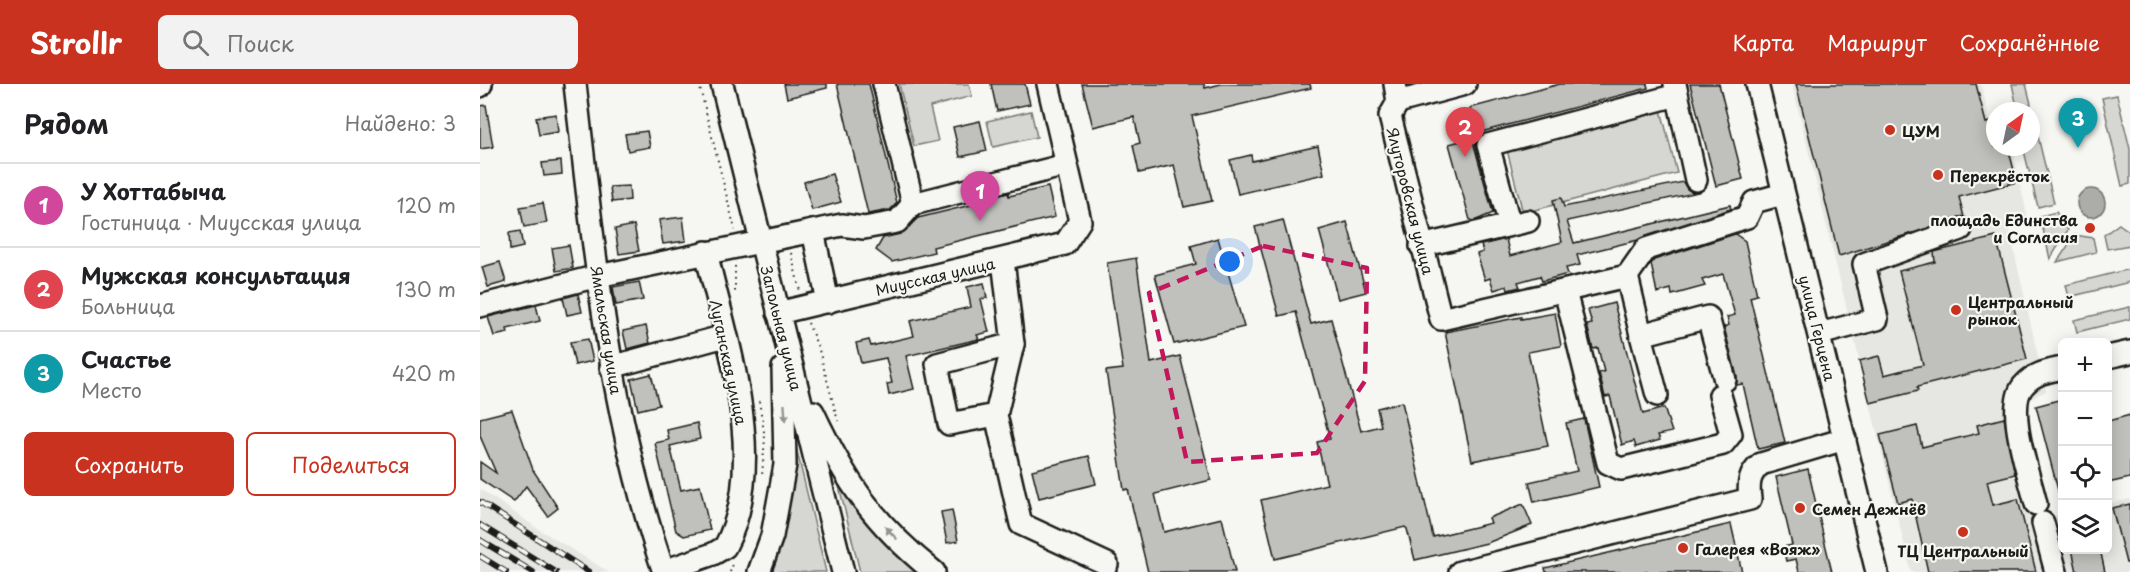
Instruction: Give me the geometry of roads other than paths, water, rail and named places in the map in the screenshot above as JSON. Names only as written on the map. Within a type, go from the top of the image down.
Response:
[{"type":"street","name":"Ямальская улица","points":[[575,84],[611,366],[650,531],[664,571]]},
{"type":"street","name":"Запольная улица","points":[[722,84],[843,572]]},
{"type":"street","points":[[884,84],[913,204]]},
{"type":"street","points":[[480,306],[706,252],[842,225],[864,228],[897,222],[913,204],[1066,165],[1048,84]]},
{"type":"street","points":[[1397,93],[1465,84]]},
{"type":"street","name":"улица Герцена","points":[[1757,84],[1877,572]]},
{"type":"street","points":[[1421,246],[1518,220],[1488,145],[1676,90],[1696,180]]},
{"type":"street","name":"Ялуторовская улица","points":[[1397,93],[1390,116],[1441,319],[1565,291]]},
{"type":"street","name":"Миусская улица","points":[[778,313],[1065,244],[1080,221],[1066,165]]},
{"type":"street","points":[[1641,335],[1708,317],[1731,434],[1723,444],[1621,469],[1608,464],[1565,291],[1628,276],[1646,249],[1747,217],[1754,202],[1783,194]]},
{"type":"street","points":[[1819,334],[1878,320],[1864,264],[1961,229]]},
{"type":"street","points":[[813,231],[828,302]]},
{"type":"street","name":"Луганская улица","points":[[664,571],[722,550],[734,528],[745,462],[739,396],[706,252]]},
{"type":"street","points":[[1003,260],[1013,344],[996,415],[1022,524],[1107,564]]},
{"type":"street","points":[[1628,276],[1657,395]]},
{"type":"street","points":[[759,572],[772,536],[785,465],[783,334]]},
{"type":"street","points":[[611,366],[725,336]]},
{"type":"street","points":[[996,415],[949,424],[937,364],[1013,344]]},
{"type":"street","points":[[2112,356],[2130,352]]},
{"type":"street","points":[[2056,572],[2014,411],[2023,385],[2040,373],[2058,369]]},
{"type":"street","points":[[792,370],[843,474],[888,531],[934,572]]},
{"type":"street","points":[[1460,572],[1750,499],[1748,487],[1753,471],[1761,464],[1845,439]]},
{"type":"railway","points":[[480,502],[589,572]]},
{"type":"railway","points":[[480,525],[556,572]]},
{"type":"railway","points":[[480,540],[533,572]]},
{"type":"railway","points":[[480,556],[506,572]]},
{"type":"place","name":"ЦУМ","points":[[1890,130]]},
{"type":"place","name":"Счастье","points":[[2078,148]]},
{"type":"place","name":"Мужская консультация","points":[[1465,157]]},
{"type":"place","name":"Перекрёсток","points":[[1938,175]]},
{"type":"place","name":"У Хоттабыча","points":[[980,221]]},
{"type":"place","name":"площадь Единства и Согласия","points":[[2090,228]]},
{"type":"place","name":"Центральный рынок","points":[[1956,310]]},
{"type":"place","name":"Семен Дежнёв","points":[[1800,508]]},
{"type":"place","name":"ТЦ Центральный","points":[[1963,532]]},
{"type":"place","name":"Галерея «Вояж»","points":[[1683,548]]}]
